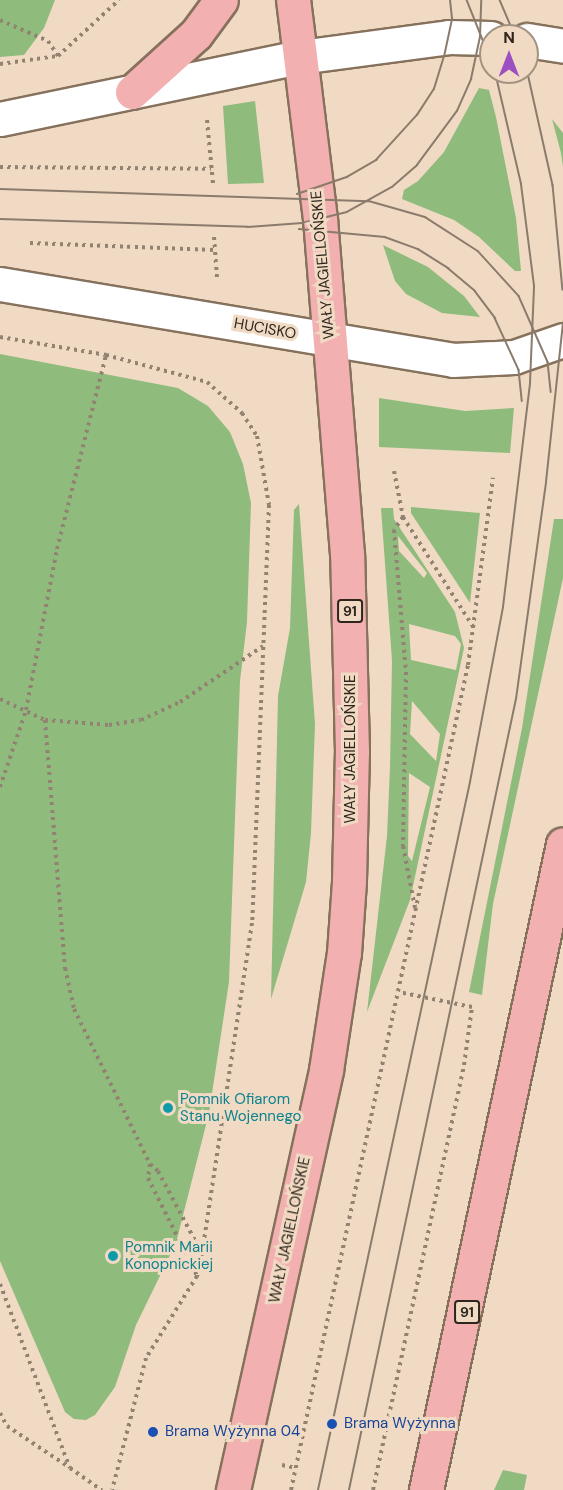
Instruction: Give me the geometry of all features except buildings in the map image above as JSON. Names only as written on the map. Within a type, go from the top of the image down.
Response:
[{"type":"main road","points":[[132,92],[196,34],[220,0]]},
{"type":"main road","name":"WAŁY JAGIELLOŃSKIE","points":[[232,1490],[326,1070],[344,953],[352,794],[351,627],[330,340],[293,0]]},
{"type":"main road","points":[[0,119],[300,57],[449,38],[479,38]]},
{"type":"main road","points":[[539,42],[563,46]]},
{"type":"main road","name":"HUCISKO","points":[[0,284],[453,360],[490,361],[563,340]]},
{"type":"main road","name":"91","points":[[426,1490],[563,844]]},
{"type":"path","points":[[0,64],[58,56],[118,0]]},
{"type":"path","points":[[0,20],[48,41],[58,56]]},
{"type":"path","points":[[207,115],[213,184]]},
{"type":"path","points":[[0,167],[211,169]]},
{"type":"path","points":[[214,237],[218,285]]},
{"type":"path","points":[[17,242],[215,250]]},
{"type":"path","points":[[0,337],[106,355],[207,382],[242,412],[257,436],[269,505],[252,923],[202,1253],[197,1276],[146,1358],[112,1490]]},
{"type":"path","points":[[0,787],[26,710],[57,549],[106,355]]},
{"type":"path","points":[[394,471],[403,517],[474,629]]},
{"type":"path","points":[[291,1490],[399,992],[474,629],[493,478]]},
{"type":"path","points":[[403,517],[394,530],[406,672],[403,846],[416,911]]},
{"type":"path","points":[[0,699],[45,720],[109,724],[141,720],[180,702],[264,646]]},
{"type":"path","points":[[45,720],[65,968],[74,1009],[150,1164],[158,1171],[202,1253]]},
{"type":"path","points":[[374,1490],[464,1065],[472,1007],[399,992]]},
{"type":"path","points":[[179,1111],[223,1114]]},
{"type":"path","points":[[150,1164],[148,1178],[197,1276]]},
{"type":"path","points":[[0,1284],[70,1468]]},
{"type":"path","points":[[0,1413],[7,1426],[102,1490]]},
{"type":"green space","points":[[0,0],[55,0],[44,28],[24,55],[0,57]]},
{"type":"green space","points":[[479,88],[489,90],[496,117],[516,218],[521,271],[515,271],[479,237],[454,220],[402,199],[404,190],[418,181],[444,152]]},
{"type":"green space","points":[[255,101],[264,183],[228,184],[223,106]]},
{"type":"green space","points":[[552,119],[563,133],[563,167],[561,153]]},
{"type":"green space","points":[[383,245],[428,267],[464,296],[480,317],[442,313],[406,294],[395,281]]},
{"type":"green space","points":[[0,354],[178,388],[208,406],[230,432],[243,464],[251,503],[247,622],[240,681],[229,982],[209,1113],[176,1243],[136,1325],[115,1387],[95,1415],[86,1420],[74,1419],[65,1412],[0,1261]]},
{"type":"green space","points":[[379,398],[465,411],[514,408],[510,453],[379,447]]},
{"type":"green space","points":[[299,504],[315,724],[311,833],[306,882],[271,999],[278,696],[290,628],[294,510]]},
{"type":"green space","points":[[411,507],[480,513],[470,603],[411,513]]},
{"type":"green space","points":[[381,508],[393,508],[394,519],[455,612],[464,648],[410,900],[367,1012],[387,836],[392,661]],"holes":[[[398,536],[427,573],[424,578],[399,551]],[[409,624],[455,636],[461,644],[456,670],[411,660]],[[412,701],[440,734],[436,761],[410,734]],[[409,773],[430,787],[412,861],[408,856]]]},
{"type":"green space","points":[[554,519],[563,519],[563,578],[493,904],[482,995],[469,992],[522,728]]},
{"type":"green space","points":[[503,1470],[527,1475],[524,1490],[494,1490]]},
{"type":"tram line","points":[[297,194],[347,177],[376,160],[417,115],[434,89],[444,57],[452,19],[450,0]]},
{"type":"tram line","points":[[467,0],[479,30]]},
{"type":"tram line","points":[[0,219],[248,227],[302,223],[347,212],[392,187],[417,165],[457,111],[471,79],[480,37],[481,0]]},
{"type":"tram line","points":[[500,0],[510,24]]},
{"type":"tram line","points":[[318,1490],[470,782],[503,607],[530,383],[534,286],[521,184],[498,84]]},
{"type":"tram line","points":[[530,84],[553,185],[563,290]]},
{"type":"tram line","points":[[0,189],[369,201],[425,217],[478,251],[519,296],[548,362],[551,392]]},
{"type":"tram line","points":[[299,229],[385,237],[418,249],[448,268],[475,291],[495,318],[519,370],[522,401]]},
{"type":"tram line","points":[[349,1490],[516,699],[546,482],[563,323]]},
{"type":"place","name":"Pomnik Ofiarom Stanu Wojennego","points":[[168,1108]]},
{"type":"place","name":"Pomnik Marii Konopnickiej","points":[[113,1256]]},
{"type":"place","name":"Brama Wyżynna","points":[[332,1424]]},
{"type":"place","name":"Brama Wyżynna 04","points":[[153,1432]]}]
